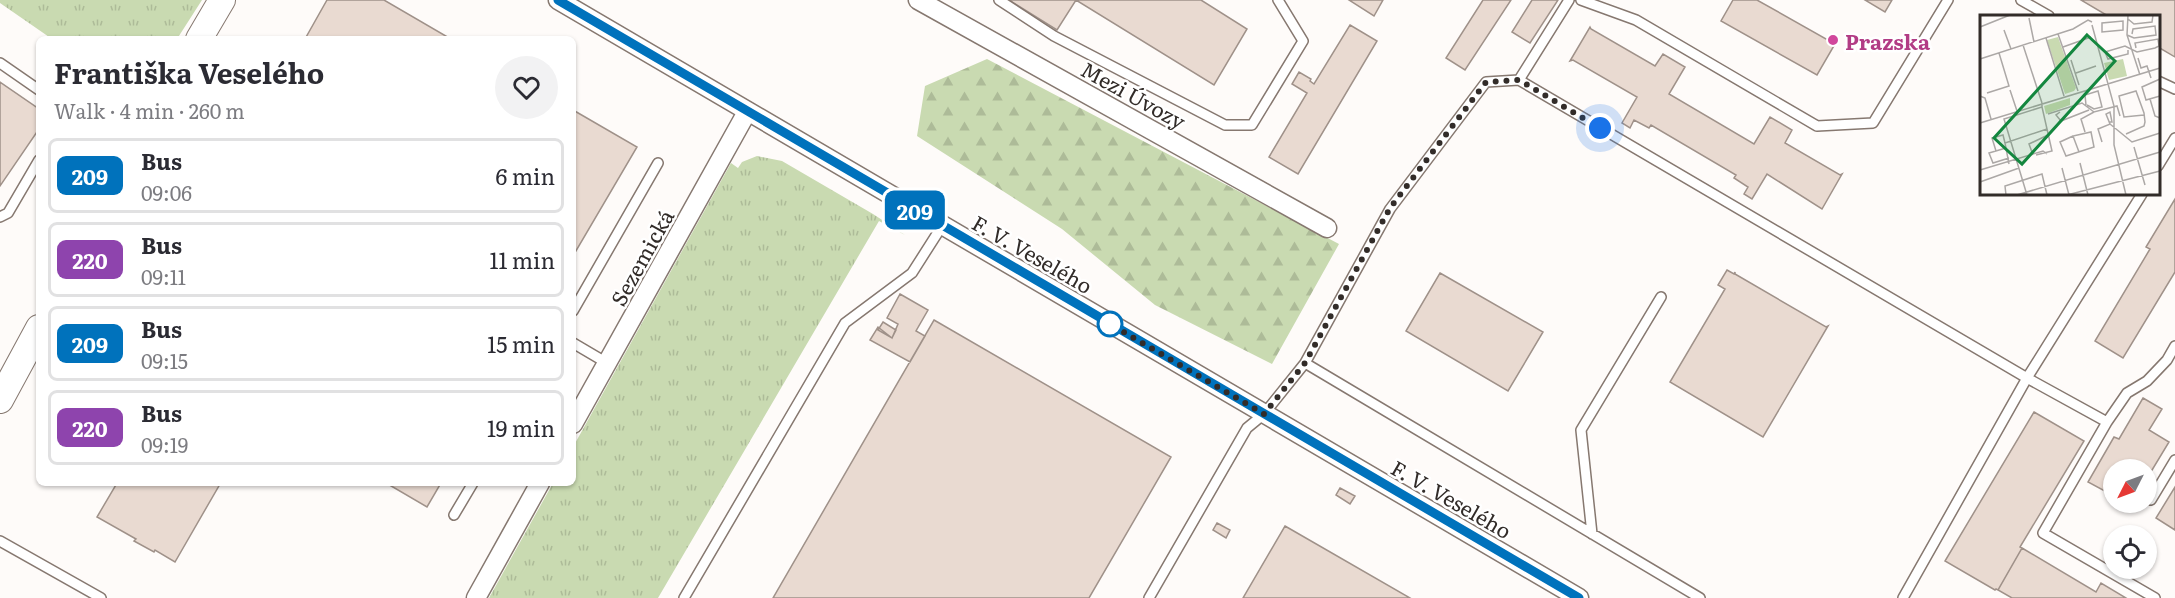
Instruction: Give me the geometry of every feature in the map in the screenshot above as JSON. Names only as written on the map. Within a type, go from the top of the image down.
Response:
[{"type":"street","points":[[201,36],[222,0]]},
{"type":"street","name":"F. V. Veselého","points":[[558,0],[1579,598]]},
{"type":"street","name":"Mezi Úvozy","points":[[918,0],[1327,228]]},
{"type":"street","name":"Sezemická","points":[[576,419],[747,112]]},
{"type":"street","points":[[0,400],[36,333]]},
{"type":"street","points":[[476,598],[538,486]]},
{"type":"lane","points":[[999,0],[1054,36],[1225,125],[1252,125],[1303,41],[1278,0]]},
{"type":"lane","points":[[1519,80],[1569,0]]},
{"type":"lane","points":[[1581,0],[1636,20],[1817,126],[1873,123],[1948,0]]},
{"type":"lane","points":[[2021,0],[2047,15]]},
{"type":"lane","points":[[0,63],[36,88]]},
{"type":"lane","points":[[1149,598],[1247,428],[1264,414],[1305,363],[1390,208],[1486,82],[1519,80],[2027,378],[2107,422]]},
{"type":"lane","points":[[2160,82],[2175,89]]},
{"type":"lane","points":[[2160,163],[2175,138]]},
{"type":"lane","points":[[576,306],[658,164]]},
{"type":"lane","points":[[0,217],[8,213],[36,165]]},
{"type":"lane","points":[[1903,598],[2027,378],[2141,195]]},
{"type":"lane","points":[[684,598],[845,323],[912,273],[942,226]]},
{"type":"lane","points":[[1592,534],[1581,430],[1661,297]]},
{"type":"lane","points":[[576,346],[607,363]]},
{"type":"lane","points":[[2155,598],[2043,533],[2107,422],[2127,393],[2171,362],[2175,346]]},
{"type":"lane","points":[[1305,363],[1700,598]]},
{"type":"lane","points":[[2157,490],[2175,459]]},
{"type":"lane","points":[[454,515],[471,486]]},
{"type":"lane","points":[[0,541],[101,598]]},
{"type":"green space","points":[[0,0],[202,0],[179,36],[48,36],[0,3]]},
{"type":"green space","points":[[987,59],[1339,244],[1272,364],[1155,305],[1062,229],[917,136],[925,86]]},
{"type":"green space","points":[[757,156],[782,161],[905,235],[879,221],[658,598],[489,598],[551,486],[576,486],[576,442],[731,163],[738,168],[742,162]]},
{"type":"building","points":[[327,0],[384,0],[446,36],[307,36]]},
{"type":"building","points":[[1009,0],[1076,0],[1057,30]]},
{"type":"building","points":[[1076,0],[1201,0],[1247,29],[1214,85]]},
{"type":"building","points":[[1349,0],[1383,0],[1374,16]]},
{"type":"building","points":[[1483,0],[1511,0],[1465,70],[1446,58]]},
{"type":"building","points":[[1532,0],[1558,0],[1530,43],[1512,32]]},
{"type":"building","points":[[1733,0],[1757,0],[1835,44],[1817,75],[1721,21]]},
{"type":"building","points":[[1865,0],[1892,0],[1885,12]]},
{"type":"building","points":[[2081,0],[2175,0],[2175,57],[2160,48],[2160,15],[2106,15]]},
{"type":"building","points":[[1350,25],[1377,41],[1298,174],[1269,157],[1307,93],[1292,84],[1299,72],[1311,79],[1310,81],[1314,84]]},
{"type":"building","points":[[1590,27],[1655,66],[1663,54],[1685,67],[1669,94],[1754,144],[1770,117],[1792,130],[1785,143],[1840,175],[1842,174],[1822,209],[1767,174],[1752,199],[1744,194],[1748,187],[1734,178],[1736,175],[1651,125],[1649,128],[1634,120],[1630,128],[1622,123],[1637,97],[1573,60],[1570,61]]},
{"type":"building","points":[[0,82],[36,107],[36,133],[0,186]]},
{"type":"building","points":[[576,112],[637,147],[576,251]]},
{"type":"building","points":[[2175,199],[2175,272],[2123,358],[2095,341],[2150,249],[2146,247]]},
{"type":"building","points":[[1727,270],[1734,274],[1735,272],[1826,327],[1828,326],[1763,437],[1670,382],[1725,289],[1718,285]]},
{"type":"building","points":[[1440,273],[1543,332],[1508,391],[1406,331]]},
{"type":"building","points":[[900,294],[928,310],[916,331],[925,336],[910,362],[870,340],[878,327],[892,338],[898,324],[887,318]]},
{"type":"building","points":[[934,320],[1171,457],[1089,598],[773,598]]},
{"type":"building","points":[[883,322],[896,330],[892,338],[878,330]]},
{"type":"building","points":[[2143,398],[2162,409],[2149,430],[2169,442],[2157,462],[2157,459],[2103,459],[2103,490],[2088,482],[2114,437],[2119,439]]},
{"type":"building","points":[[2034,412],[2084,441],[2020,547],[2022,548],[1998,590],[1995,590],[1945,561]]},
{"type":"building","points":[[115,486],[219,486],[175,562],[134,541],[136,539],[97,517]]},
{"type":"building","points":[[391,486],[439,486],[427,507]]},
{"type":"building","points":[[2175,487],[2175,530],[2156,518]]},
{"type":"building","points":[[1340,488],[1355,496],[1350,504],[1336,495]]},
{"type":"building","points":[[1217,523],[1230,530],[1226,538],[1213,530]]},
{"type":"building","points":[[1285,526],[1410,598],[1243,598]]},
{"type":"building","points":[[2022,548],[2096,592],[2101,583],[2126,598],[2012,598],[1998,590]]},
{"type":"bus line","name":"209","points":[[558,0],[1579,598]]},
{"type":"place","name":"Prazska","points":[[1833,40]]},
{"type":"route","points":[[1110,324],[1103,320],[1264,414],[1305,363],[1390,208],[1486,82],[1519,80],[1600,128]]}]
